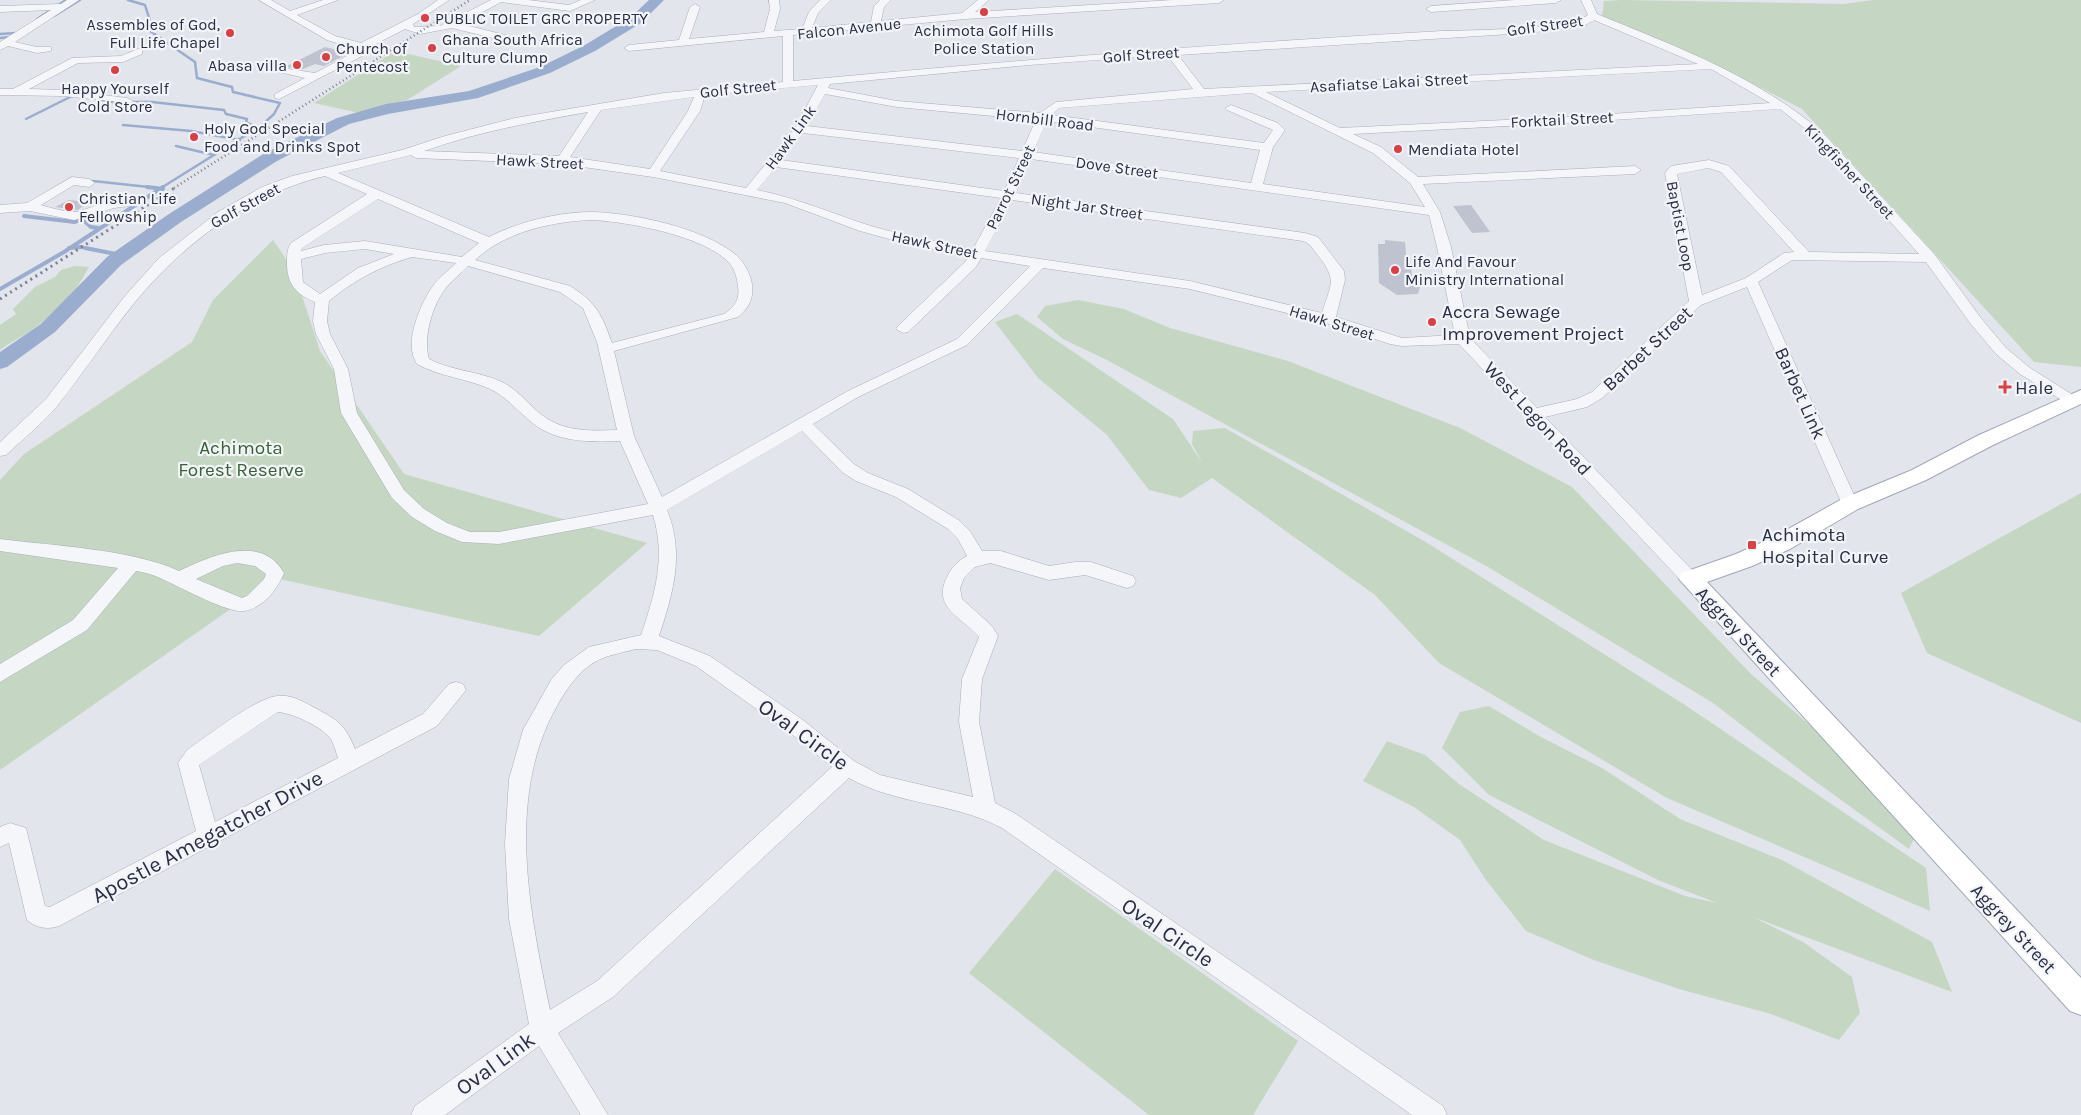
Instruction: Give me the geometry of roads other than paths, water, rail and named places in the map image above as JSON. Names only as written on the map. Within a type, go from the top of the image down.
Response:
[{"type":"main road","name":"Aggrey Street","points":[[2077,398],[1978,443],[1919,475],[1850,504],[1782,543],[1744,560],[1690,579],[2081,1000]]},
{"type":"street","points":[[2,42],[21,34],[74,0]]},
{"type":"street","points":[[264,0],[331,38],[362,47],[408,23],[444,0]]},
{"type":"street","points":[[289,14],[333,0]]},
{"type":"street","points":[[408,23],[410,28],[421,31],[452,25],[498,0]]},
{"type":"street","points":[[504,0],[570,8],[590,0]]},
{"type":"street","points":[[768,35],[775,9],[774,0]]},
{"type":"street","points":[[805,32],[814,12],[826,0]]},
{"type":"street","points":[[875,25],[879,6],[886,0]]},
{"type":"street","points":[[965,16],[984,0]]},
{"type":"street","name":"Falcon Avenue","points":[[629,48],[965,16],[1218,0]]},
{"type":"street","points":[[1490,0],[1508,4]]},
{"type":"street","points":[[1431,9],[1556,0]]},
{"type":"street","points":[[1586,0],[1593,16]]},
{"type":"street","points":[[0,10],[62,7]]},
{"type":"street","points":[[684,43],[694,7]]},
{"type":"street","name":"Golf Street","points":[[0,451],[52,403],[130,298],[164,261],[202,229],[244,202],[282,184],[406,153],[481,129],[597,107],[701,92],[788,83],[825,85],[1170,52],[1526,30],[1582,24],[1593,16]]},
{"type":"street","name":"Kingfisher Street","points":[[1593,16],[1713,66],[1783,105],[1817,132],[1930,258],[1975,320],[2001,351],[2025,371],[2077,398]]},
{"type":"street","points":[[452,25],[520,42]]},
{"type":"street","points":[[788,34],[788,83]]},
{"type":"street","points":[[2,42],[37,50],[47,49]]},
{"type":"street","points":[[279,96],[362,54],[364,51],[362,47]]},
{"type":"street","points":[[15,92],[76,60],[123,59],[138,52]]},
{"type":"street","points":[[1170,52],[1201,92]]},
{"type":"street","name":"Asafiatse Lakai Street","points":[[1043,117],[1052,107],[1064,104],[1201,92],[1713,66]]},
{"type":"street","points":[[279,69],[296,74],[318,76]]},
{"type":"street","name":"Hornbill Road","points":[[825,85],[897,104],[1043,117],[1267,148]]},
{"type":"street","name":"Hawk Link","points":[[750,191],[800,129],[825,85]]},
{"type":"street","points":[[1253,90],[1377,150],[1415,181],[1434,212],[1444,247],[1463,339]]},
{"type":"street","points":[[0,92],[86,94],[127,101]]},
{"type":"street","points":[[654,173],[694,112],[701,92]]},
{"type":"street","name":"Forktail Street","points":[[1341,131],[1567,120],[1783,105]]},
{"type":"street","points":[[562,160],[597,107]]},
{"type":"street","points":[[1231,108],[1278,127],[1279,130],[1267,148],[1256,186]]},
{"type":"street","name":"Parrot Street","points":[[903,329],[962,274],[977,253],[1009,195],[1043,117]]},
{"type":"street","name":"Dove Street","points":[[800,129],[1026,155],[1434,212]]},
{"type":"street","name":"Hawk Street","points":[[406,153],[482,158],[562,160],[654,173],[788,200],[865,228],[904,239],[1040,264],[1190,285],[1328,319],[1396,341],[1463,339]]},
{"type":"street","name":"Night Jar Street","points":[[773,163],[1305,237],[1313,240],[1337,271],[1338,280],[1328,319]]},
{"type":"street","name":"Baptist Loop","points":[[1696,302],[1671,173],[1675,169],[1709,164],[1725,169],[1804,255]]},
{"type":"street","points":[[1415,181],[1635,170]]},
{"type":"street","points":[[326,172],[488,242]]},
{"type":"street","points":[[30,207],[72,181],[89,183]]},
{"type":"street","points":[[322,300],[299,288],[292,272],[296,246],[302,240],[378,193]]},
{"type":"street","points":[[0,209],[30,207],[74,216],[113,204],[124,203]]},
{"type":"street","points":[[606,349],[729,317],[744,304],[746,290],[743,275],[731,257],[715,247],[690,237],[613,218],[592,216],[561,219],[488,242],[465,261],[436,292],[430,306],[419,346],[422,361],[435,370],[473,376],[499,386],[522,403],[538,420],[563,432],[580,436],[626,435]]},
{"type":"street","points":[[294,257],[324,248],[365,245],[465,261],[547,284],[579,297],[593,311],[606,349],[626,435],[657,508],[668,543],[669,576],[647,643]]},
{"type":"street","points":[[410,253],[366,269],[342,284],[322,300],[320,321],[323,334],[341,369],[350,413],[398,494],[418,513],[441,527],[468,538],[499,538],[657,508],[853,394],[962,342],[1040,264]]},
{"type":"street","name":"Barbet Street","points":[[1535,414],[1582,403],[1597,395],[1696,302],[1751,281],[1789,256],[1930,258]]},
{"type":"street","name":"Barbet Link","points":[[1751,281],[1850,504]]},
{"type":"street","name":"West Legon Road","points":[[1463,339],[1690,579]]},
{"type":"street","points":[[803,423],[848,468],[862,477],[902,493],[954,525],[964,536],[977,558]]},
{"type":"street","points":[[0,545],[132,563],[160,570],[227,601],[242,605],[253,600],[271,583],[275,573],[270,564],[234,555],[180,579]]},
{"type":"street","points":[[986,809],[969,722],[972,679],[990,636],[960,610],[952,599],[950,591],[952,583],[960,571],[977,558],[989,556],[1052,574],[1076,568],[1085,568],[1127,581]]},
{"type":"street","points":[[0,674],[80,625],[132,563]]},
{"type":"street","name":"Oval Circle","points":[[595,1115],[542,1029],[520,919],[516,844],[519,778],[533,730],[558,686],[571,670],[596,652],[617,646],[657,643],[704,661],[796,726],[847,767],[876,783],[986,809],[1040,841],[1117,898],[1243,982],[1434,1115]]},
{"type":"street","name":"Apostle Amegatcher Drive","points":[[0,837],[10,833],[18,835],[35,912],[39,916],[52,918],[430,720],[456,690]]},
{"type":"street","points":[[208,836],[188,763],[194,756],[267,708],[277,704],[292,705],[329,725],[338,733],[350,761]]},
{"type":"street","name":"Oval Link","points":[[424,1115],[542,1029],[604,989],[847,767]]},
{"type":"waterway","points":[[37,19],[66,0]]},
{"type":"waterway","points":[[54,16],[80,0]]},
{"type":"waterway","points":[[128,0],[145,5],[150,21],[150,31],[195,62],[197,78],[232,87],[233,92],[280,103],[274,114],[258,128]]},
{"type":"waterway","points":[[0,362],[48,328],[114,261],[175,218],[271,157],[343,121],[386,109],[472,95],[545,70],[590,48],[636,20],[657,0]]},
{"type":"waterway","points":[[0,34],[16,33]]},
{"type":"waterway","points":[[0,38],[9,37]]},
{"type":"waterway","points":[[337,42],[359,54]]},
{"type":"waterway","points":[[26,119],[72,96]]},
{"type":"waterway","points":[[96,99],[113,102],[152,102],[224,110],[226,114],[247,119],[246,122],[258,128]]},
{"type":"waterway","points":[[123,125],[191,131],[238,140]]},
{"type":"waterway","points":[[238,140],[258,128]]},
{"type":"waterway","points":[[214,155],[238,140]]},
{"type":"waterway","points":[[176,146],[214,155]]},
{"type":"waterway","points":[[161,188],[214,155]]},
{"type":"waterway","points":[[93,181],[158,188]]},
{"type":"waterway","points":[[147,187],[160,189]]},
{"type":"waterway","points":[[70,248],[160,189]]},
{"type":"waterway","points":[[24,216],[75,222],[82,219],[91,227],[98,228]]},
{"type":"waterway","points":[[70,248],[82,247]]},
{"type":"waterway","points":[[0,289],[70,248]]},
{"type":"waterway","points":[[85,248],[116,254],[114,261]]},
{"type":"railway","points":[[174,188],[470,0]]},
{"type":"railway","points":[[0,299],[176,187]]},
{"type":"place","name":"Achimota Golf Hills Police Station","points":[[984,12]]},
{"type":"place","name":"PUBLIC TOILET GRC PROPERTY","points":[[425,18]]},
{"type":"place","name":"Assembles of God, Full Life Chapel","points":[[230,33]]},
{"type":"place","name":"Ghana South Africa Culture Clump","points":[[432,48]]},
{"type":"place","name":"Church of Pentecost","points":[[326,57]]},
{"type":"place","name":"Abasa villa","points":[[297,65]]},
{"type":"place","name":"Happy Yourself Cold Store","points":[[115,70]]},
{"type":"place","name":"Holy God Special Food and Drinks Spot","points":[[194,137]]},
{"type":"place","name":"Mendiata Hotel","points":[[1398,149]]},
{"type":"place","name":"Christian Life Fellowship","points":[[69,207]]},
{"type":"place","name":"Life And Favour Ministry International","points":[[1395,270]]},
{"type":"place","name":"Accra Sewage Improvement Project","points":[[1432,322]]},
{"type":"place","name":"Hale","points":[[2005,387]]},
{"type":"place","name":"Achimota Hospital Curve","points":[[1752,545]]},
{"type":"park label","name":"Achimota Forest Reserve","points":[[241,458]]}]
